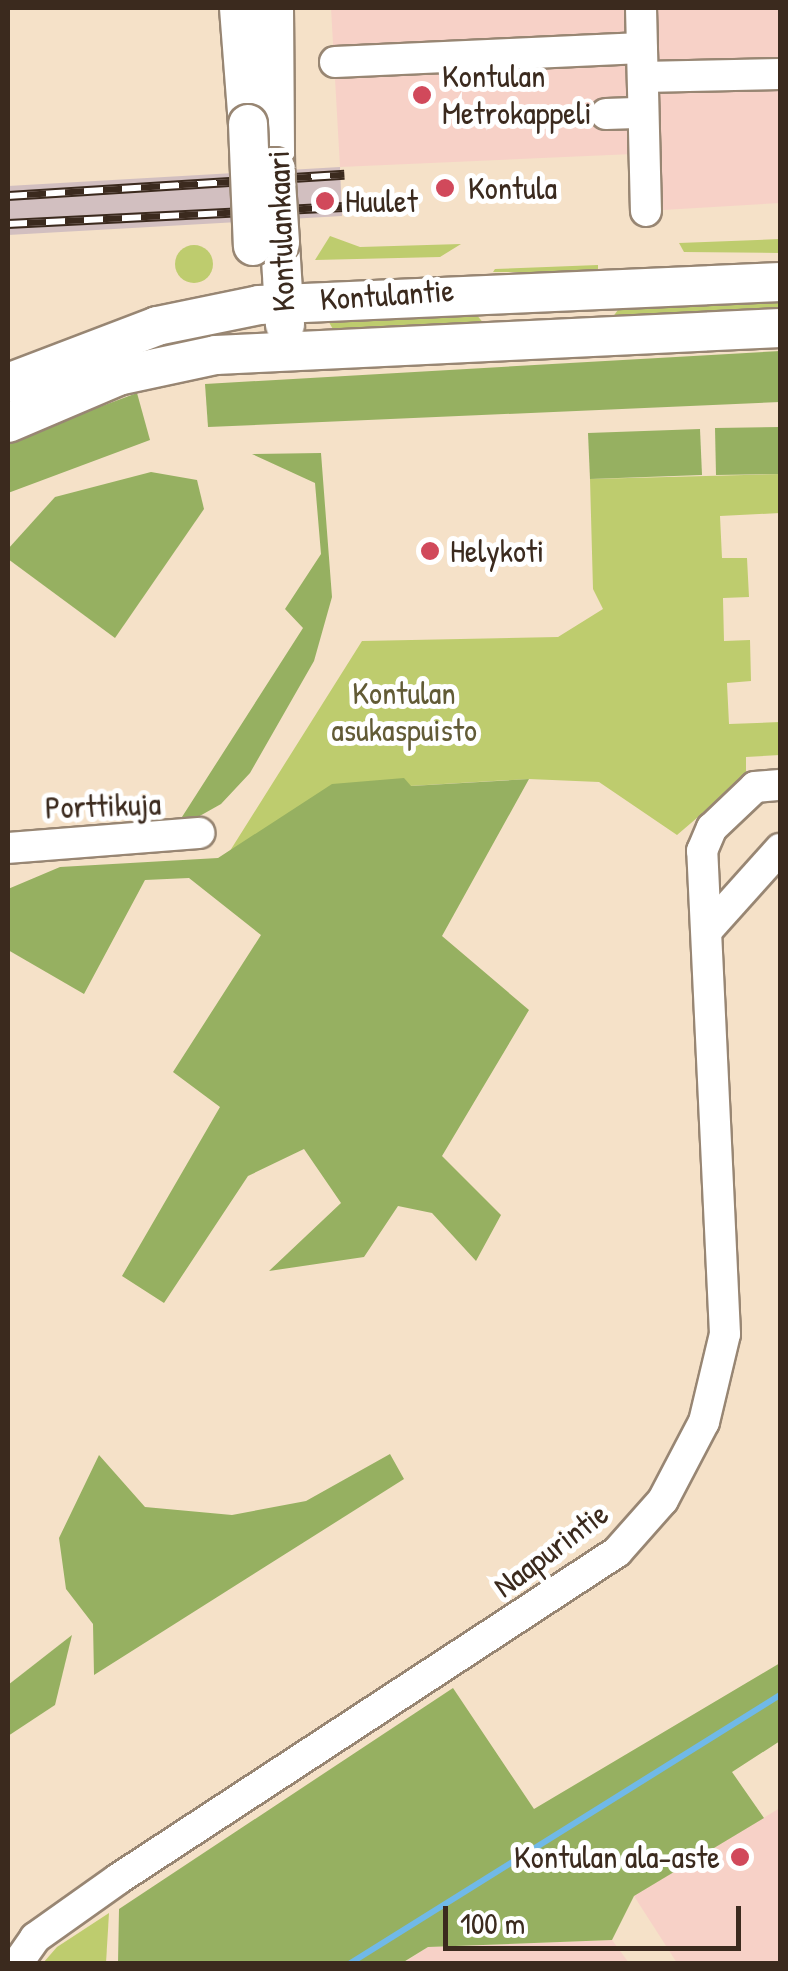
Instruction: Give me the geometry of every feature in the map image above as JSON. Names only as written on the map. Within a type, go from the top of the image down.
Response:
[{"type":"main road","name":"Kontulankaari","points":[[239,8],[263,124]]},
{"type":"main road","name":"Kontulankaari","points":[[274,8],[263,124],[268,263],[283,348]]},
{"type":"main road","name":"Kontulantie","points":[[8,384],[157,326],[274,303],[780,282]]},
{"type":"main road","name":"Kontulantie","points":[[8,423],[118,376],[283,348],[780,328]]},
{"type":"street","points":[[642,8],[642,193]]},
{"type":"street","points":[[335,62],[642,62],[780,74]]},
{"type":"street","points":[[606,114],[644,113]]},
{"type":"street","name":"Naapurintie","points":[[17,1964],[21,1939],[571,1584],[617,1552],[662,1500],[704,1422],[725,1334],[710,927],[702,868],[712,828],[754,787],[780,785]]},
{"type":"street","name":"Porttikuja","points":[[8,848],[199,833]]},
{"type":"street","points":[[710,927],[780,849]]},
{"type":"shaded area","points":[[331,8],[780,8],[780,203],[646,211],[633,154],[340,167]]},
{"type":"shaded area","points":[[340,167],[342,216],[8,235],[8,186]]},
{"type":"shaded area","name":"Kontulan ala-aste","points":[[780,1808],[780,1963],[677,1963],[634,1896]]},
{"type":"shaded area","points":[[612,1940],[629,1963],[402,1964],[428,1947]]},
{"type":"green space","points":[[330,236],[360,247],[461,244],[440,257],[315,260]]},
{"type":"green space","points":[[780,239],[780,253],[684,252],[679,243]]},
{"type":"green space","points":[[194,245],[207,251],[213,264],[207,277],[194,283],[181,277],[175,264],[181,251]]},
{"type":"green space","points":[[598,265],[598,272],[493,272],[495,269]]},
{"type":"green space","points":[[780,294],[780,315],[610,321],[620,307]]},
{"type":"green space","points":[[471,308],[485,325],[334,331],[326,317]]},
{"type":"green space","points":[[780,351],[780,402],[208,427],[205,384]]},
{"type":"green space","points":[[137,393],[150,440],[8,493],[8,441]]},
{"type":"green space","points":[[780,427],[780,474],[716,475],[715,428]]},
{"type":"green space","points":[[700,429],[702,475],[590,479],[588,433]]},
{"type":"green space","points":[[321,453],[332,597],[314,661],[250,773],[221,804],[173,831],[303,628],[285,609],[321,554],[315,483],[252,454]]},
{"type":"green space","points":[[151,472],[197,480],[204,509],[115,638],[8,559],[8,549],[55,497]]},
{"type":"green space","name":"Kontulan asukaspuisto","points":[[780,474],[780,513],[720,516],[722,558],[747,558],[749,597],[723,598],[724,641],[750,640],[751,681],[727,683],[729,724],[780,722],[780,755],[746,757],[746,776],[677,835],[599,782],[529,779],[410,786],[228,854],[362,641],[558,637],[603,609],[593,589],[590,479]]},
{"type":"green space","points":[[404,778],[411,786],[529,779],[442,936],[529,1010],[442,1156],[501,1215],[476,1261],[432,1213],[398,1206],[364,1257],[269,1271],[341,1203],[304,1149],[248,1176],[164,1303],[122,1276],[220,1107],[173,1072],[261,935],[189,878],[145,880],[84,994],[8,950],[8,889],[60,867],[218,858],[332,784]]},
{"type":"green space","points":[[390,1454],[404,1479],[94,1675],[93,1624],[66,1589],[59,1538],[99,1455],[145,1507],[232,1515],[306,1501]]},
{"type":"green space","points":[[72,1635],[55,1705],[8,1736],[8,1685]]},
{"type":"green space","points":[[780,1663],[780,1741],[732,1772],[764,1818],[634,1896],[612,1940],[428,1947],[402,1963],[118,1963],[119,1909],[453,1688],[534,1809]]},
{"type":"green space","points":[[109,1913],[106,1963],[43,1963],[57,1947]]},
{"type":"waterway","points":[[349,1964],[780,1695]]},
{"type":"railway","points":[[8,196],[344,175]]},
{"type":"railway","points":[[8,224],[344,207]]},
{"type":"place","name":"Kontulan Metrokappeli","points":[[422,95]]},
{"type":"place","name":"Kontula","points":[[445,188]]},
{"type":"place","name":"Huulet","points":[[325,201]]},
{"type":"place","name":"Helykoti","points":[[430,551]]},
{"type":"place","name":"Kontulan ala-aste","points":[[740,1857]]}]
